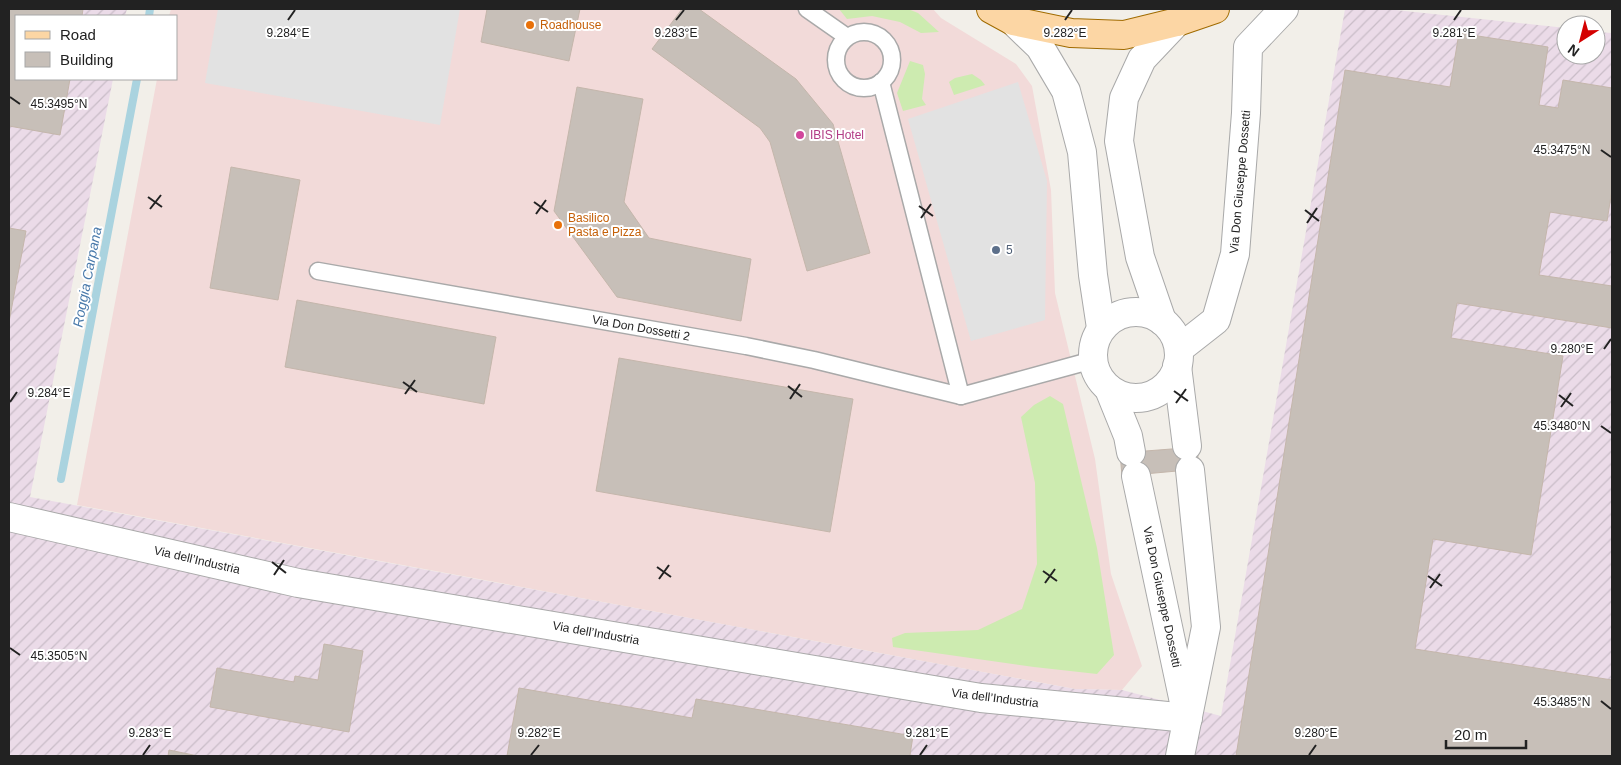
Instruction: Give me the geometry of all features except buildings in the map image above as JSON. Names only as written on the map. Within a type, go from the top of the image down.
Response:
[{"type":"main road","points":[[1002,15],[1071,33],[1124,35],[1183,16],[1215,9]]},
{"type":"street","name":"Via Don Giuseppe Dossetti","points":[[1093,360],[1101,381],[1109,389],[1122,396],[1136,398],[1149,396],[1162,389],[1172,379],[1178,358],[1216,320],[1235,254],[1246,114],[1248,47],[1284,9]]},
{"type":"street","points":[[1002,15],[1040,47],[1066,91],[1082,152],[1092,274],[1101,328]]},
{"type":"street","name":"Via Don Giuseppe Dossetti","points":[[1180,756],[1206,627],[1176,338],[1170,328],[1162,321],[1140,257],[1119,141],[1124,98],[1142,59],[1183,16]]},
{"type":"street","points":[[1093,360],[1092,349],[1096,338],[1101,328],[1111,319],[1123,313],[1137,312],[1150,314],[1162,321]]},
{"type":"street","name":"Via Don Giuseppe Dossetti","points":[[1109,389],[1128,436],[1188,718]]},
{"type":"street","name":"Via dell’Industria","points":[[9,517],[298,583],[981,698],[1188,718]]},
{"type":"lane","points":[[807,9],[847,37]]},
{"type":"lane","points":[[865,31],[875,34],[885,41],[892,58],[887,75],[881,82],[869,87],[859,87],[853,86],[841,76],[835,62],[840,45],[847,37],[865,31]]},
{"type":"lane","points":[[881,82],[961,396]]},
{"type":"lane","name":"Via Don Dossetti 2","points":[[318,271],[746,346],[814,360],[961,396],[1093,360]]},
{"type":"shaded area","points":[[9,9],[127,9],[125,15],[15,15],[15,80],[113,80],[30,497],[1075,689],[1122,690],[1221,716],[1345,9],[1386,9],[1556,27],[1556,65],[1606,65],[1606,33],[1612,33],[1612,756],[9,756]]},
{"type":"shaded area","points":[[171,9],[933,9],[941,18],[1016,64],[1032,86],[1051,190],[1055,293],[1095,459],[1111,574],[1142,666],[1122,690],[1075,689],[77,505],[157,80],[178,80],[178,15],[169,15]]},
{"type":"shaded area","points":[[218,9],[460,9],[440,125],[205,83]]},
{"type":"shaded area","name":"5","points":[[1018,82],[1047,181],[1045,320],[971,341],[908,119]]},
{"type":"green space","points":[[839,9],[908,9],[918,13],[939,32],[921,33],[900,22],[872,16],[847,19]]},
{"type":"green space","points":[[910,61],[923,65],[925,74],[922,99],[926,105],[903,111],[897,93]]},
{"type":"green space","points":[[972,74],[985,85],[954,95],[949,82],[955,78]]},
{"type":"green space","points":[[1050,396],[1063,404],[1097,548],[1114,655],[1097,674],[893,647],[892,638],[905,633],[978,630],[1022,609],[1037,564],[1035,483],[1021,417],[1034,405]]},
{"type":"waterway","name":"Roggia Carpana","points":[[149,15],[150,9]]},
{"type":"waterway","name":"Roggia Carpana","points":[[61,479],[137,80]]},
{"type":"place","name":"Roadhouse","points":[[530,25]]},
{"type":"place","name":"IBIS Hotel","points":[[800,135]]},
{"type":"place","name":"Basilico Pasta e Pizza","points":[[558,225]]},
{"type":"place","name":"5","points":[[996,250]]}]
